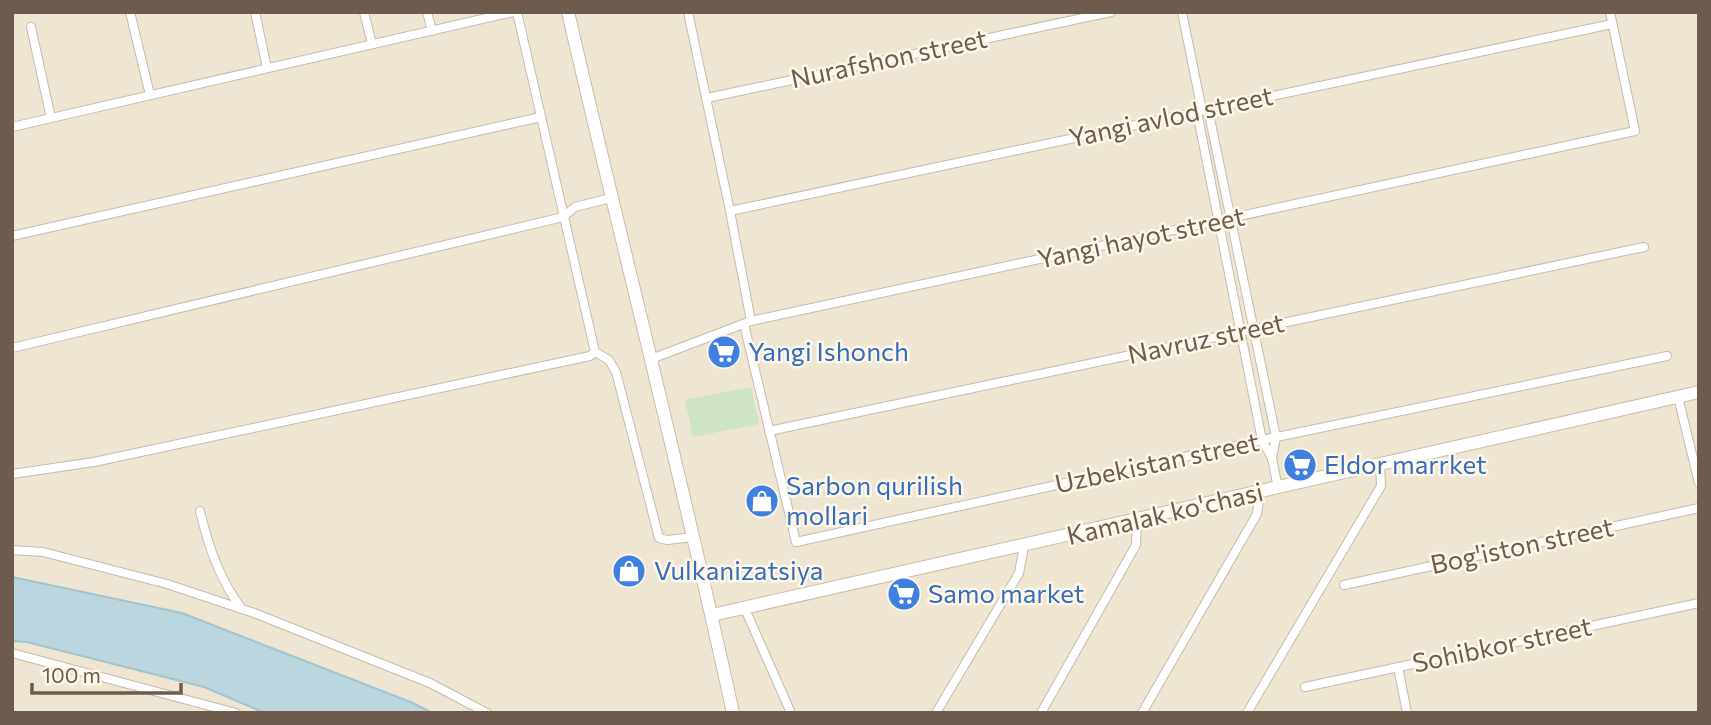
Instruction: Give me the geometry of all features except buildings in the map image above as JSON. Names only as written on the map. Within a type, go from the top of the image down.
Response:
[{"type":"main road","points":[[568,12],[694,537],[733,713]]},
{"type":"main road","name":"Kamalak ko'chasi","points":[[712,615],[1699,392]]},
{"type":"street","points":[[130,12],[150,95]]},
{"type":"street","points":[[255,12],[267,68]]},
{"type":"street","points":[[364,12],[372,44]]},
{"type":"street","points":[[427,12],[432,30]]},
{"type":"street","points":[[12,127],[515,12],[595,352],[609,360],[616,372],[659,538],[667,540],[694,537]]},
{"type":"street","points":[[688,12],[730,211],[747,323],[769,431]]},
{"type":"street","name":"Nurafshon street","points":[[707,98],[1111,12]]},
{"type":"street","points":[[1182,12],[1202,111],[1217,221],[1262,440],[1272,458],[1278,488]]},
{"type":"street","points":[[1610,12],[1612,24]]},
{"type":"street","name":"Yangi avlod street","points":[[730,211],[1612,24]]},
{"type":"street","name":"Yangi hayot street","points":[[651,359],[747,323],[1635,131],[1612,24]]},
{"type":"street","points":[[31,27],[51,118]]},
{"type":"street","points":[[1202,111],[1232,219],[1276,437],[1272,458]]},
{"type":"street","points":[[12,236],[541,117]]},
{"type":"street","points":[[12,348],[563,217],[575,207],[611,198]]},
{"type":"street","name":"Navruz street","points":[[769,431],[1644,247]]},
{"type":"street","points":[[12,474],[94,462],[590,356],[595,352]]},
{"type":"street","name":"Uzbekistan street","points":[[769,431],[796,542],[1276,437],[1667,356]]},
{"type":"street","points":[[1678,397],[1699,483]]},
{"type":"street","points":[[1247,713],[1381,486],[1380,465]]},
{"type":"street","points":[[1142,713],[1257,514],[1259,492]]},
{"type":"street","name":"Bog'iston street","points":[[1345,585],[1699,508]]},
{"type":"street","points":[[200,511],[207,540],[229,592],[242,609]]},
{"type":"street","points":[[1041,713],[1136,545],[1137,520]]},
{"type":"street","points":[[936,713],[1019,573],[1024,546]]},
{"type":"street","points":[[12,550],[43,552],[142,578],[242,609],[430,683],[487,713]]},
{"type":"street","name":"Sohibkor street","points":[[1305,687],[1699,603]]},
{"type":"street","points":[[745,609],[791,713]]},
{"type":"street","points":[[12,653],[236,713]]},
{"type":"street","points":[[1398,667],[1407,713]]},
{"type":"shaded area","points":[[12,12],[1699,12],[1699,713],[12,713]]},
{"type":"green space","points":[[751,387],[759,424],[693,437],[685,400]]},
{"type":"water","points":[[12,577],[182,613],[413,703],[432,713],[265,713],[204,687],[27,642],[12,641]]},
{"type":"place","name":"Yangi Ishonch","points":[[724,352]]},
{"type":"place","name":"Eldor marrket","points":[[1300,465]]},
{"type":"place","name":"Sarbon qurilish mollari","points":[[762,501]]},
{"type":"place","name":"Vulkanizatsiya","points":[[629,571]]},
{"type":"place","name":"Samo market","points":[[904,594]]}]
